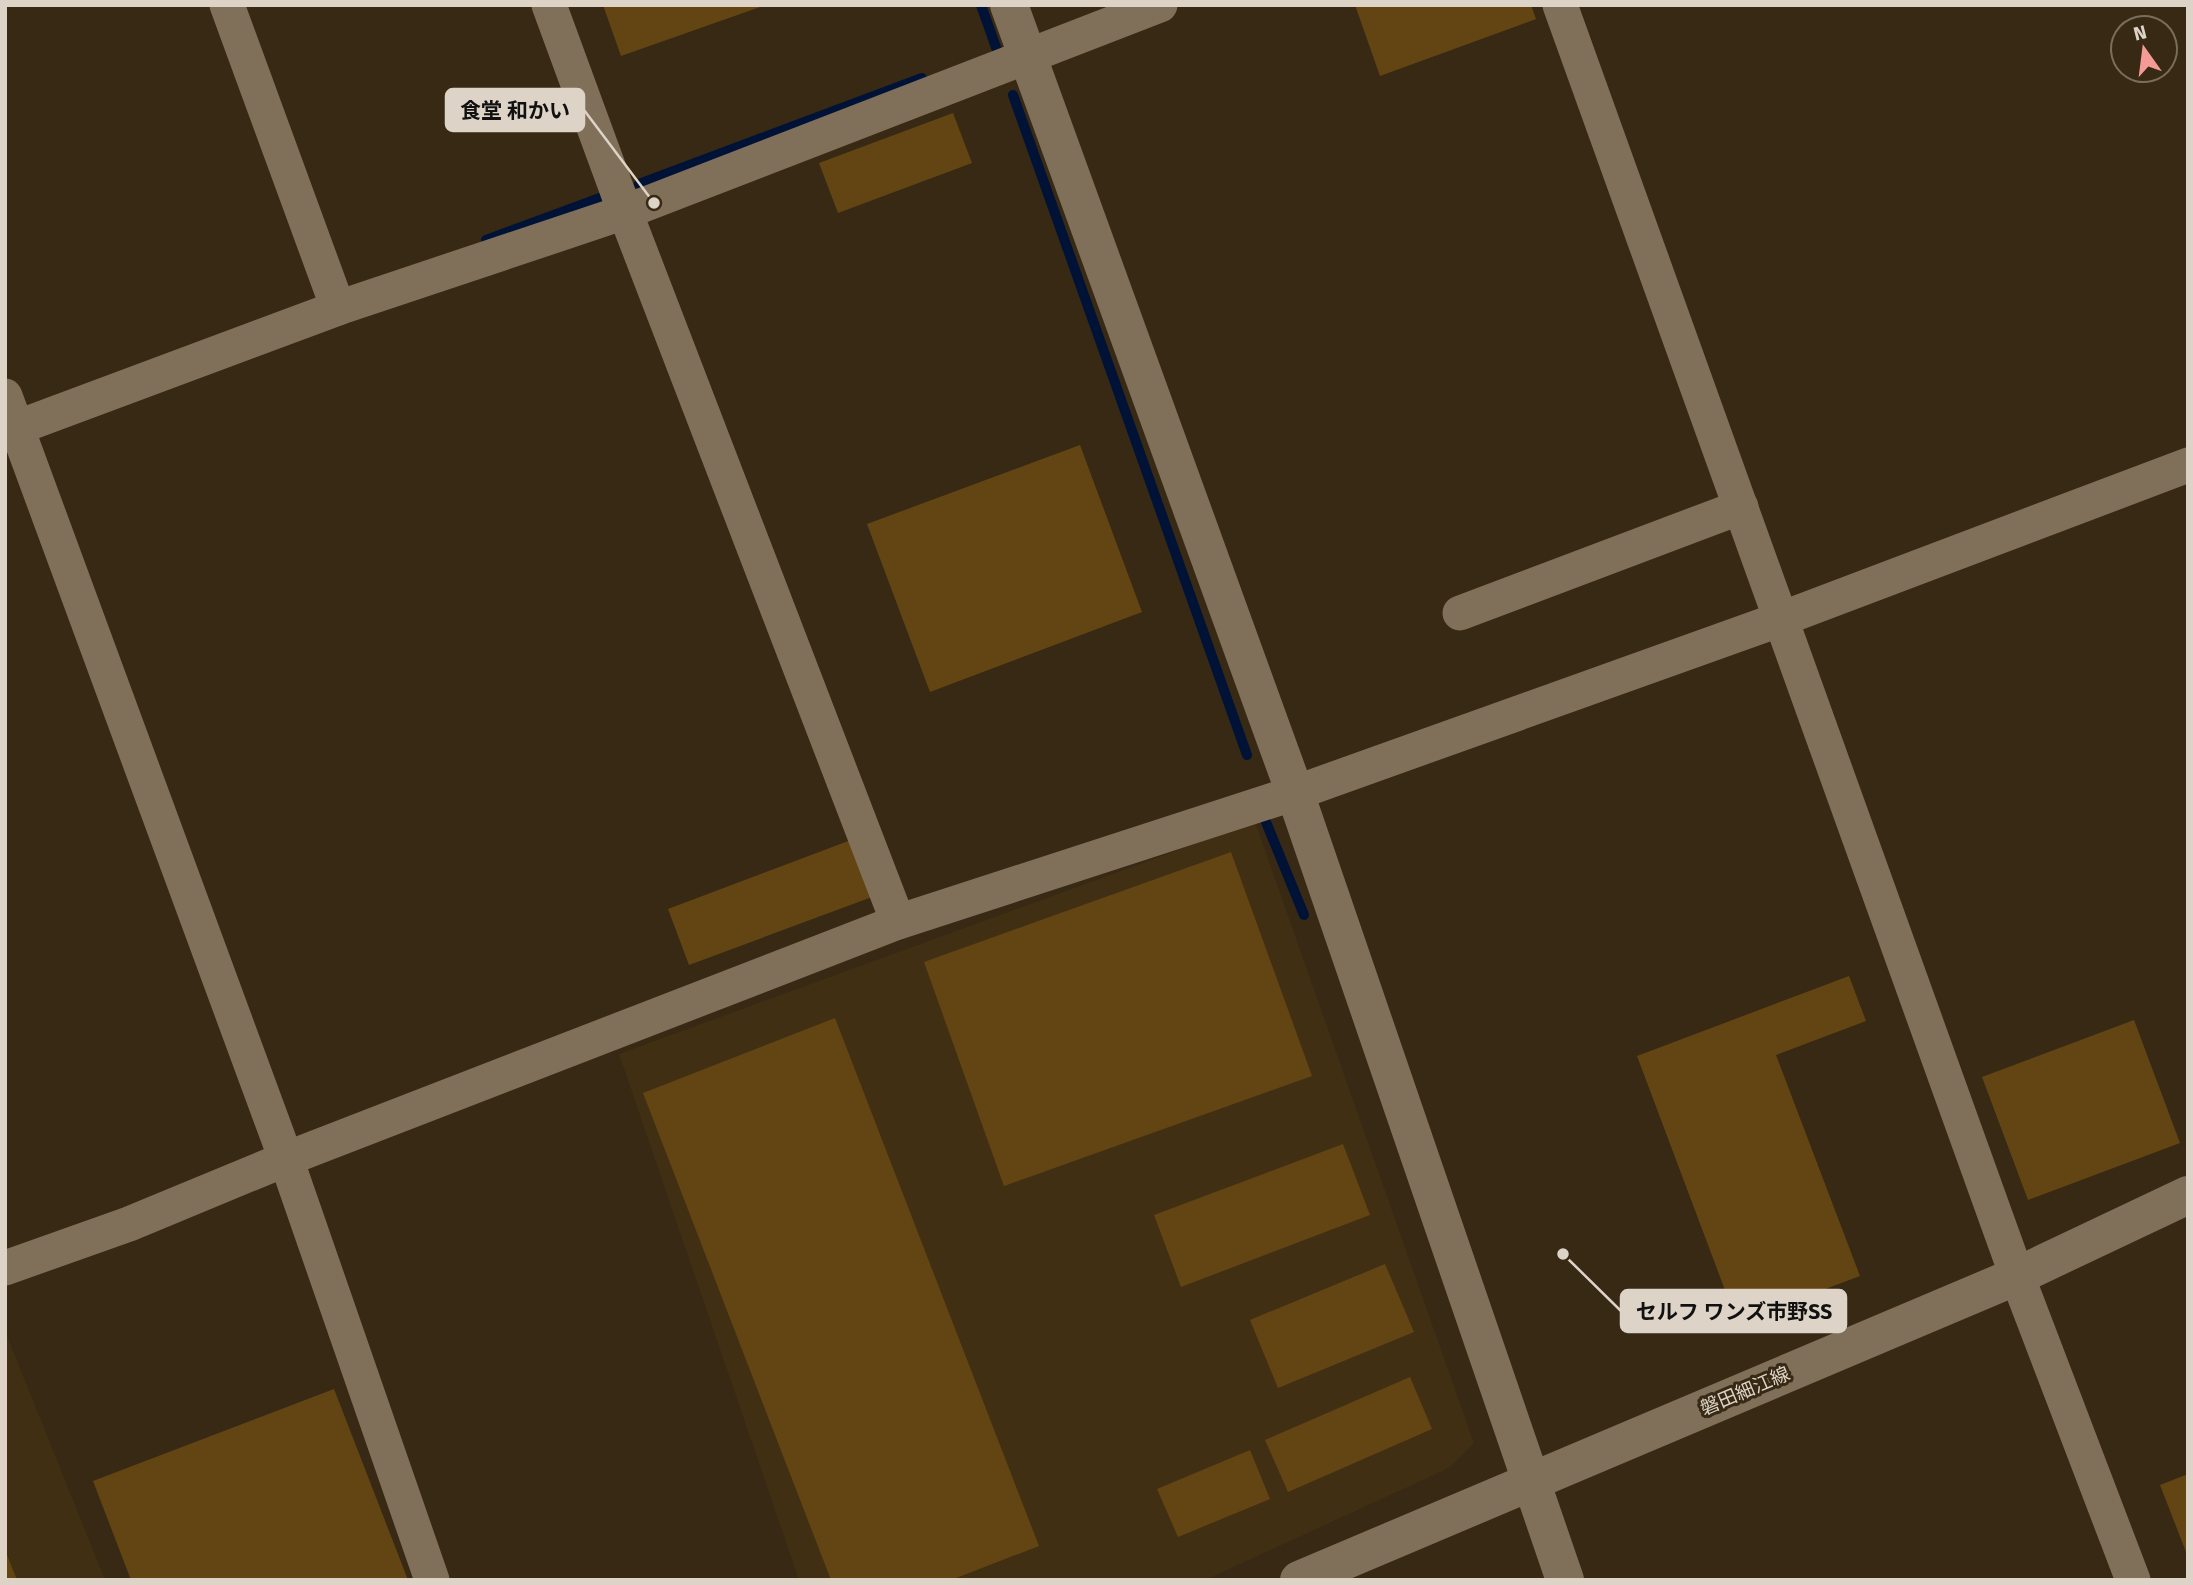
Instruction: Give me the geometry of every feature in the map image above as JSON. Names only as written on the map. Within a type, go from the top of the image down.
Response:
[{"type":"street","points":[[227,5],[338,308]]},
{"type":"street","points":[[549,5],[625,212],[898,922]]},
{"type":"street","points":[[1009,5],[1295,793],[1566,1580]]},
{"type":"street","points":[[432,1580],[286,1159],[9,419],[625,212],[1160,5]]},
{"type":"street","points":[[1560,5],[2017,1276],[2133,1580]]},
{"type":"street","points":[[5,1268],[129,1224],[286,1159],[898,922],[1295,793],[1781,619],[2188,465]]},
{"type":"street","points":[[1460,613],[1741,507]]},
{"type":"street","name":"磐田細江線","points":[[1299,1580],[2017,1276],[2188,1195]]},
{"type":"shaded area","points":[[1255,822],[1474,1443],[1449,1468],[1205,1580],[799,1580],[619,1054]]},
{"type":"shaded area","points":[[5,1331],[105,1580],[5,1580]]},
{"type":"building","points":[[603,5],[763,5],[763,6],[621,56]]},
{"type":"building","points":[[1355,5],[1531,5],[1536,19],[1380,76]]},
{"type":"building","points":[[953,113],[972,163],[838,213],[819,163]]},
{"type":"building","points":[[1080,445],[1142,612],[930,692],[867,524]]},
{"type":"building","points":[[851,840],[872,897],[689,965],[668,909]]},
{"type":"building","points":[[1231,852],[1312,1076],[1004,1186],[924,962]]},
{"type":"building","points":[[1849,976],[1866,1021],[1776,1055],[1860,1276],[1737,1322],[1637,1056]]},
{"type":"building","points":[[835,1018],[1039,1546],[951,1580],[831,1580],[643,1093]]},
{"type":"building","points":[[2134,1020],[2180,1143],[2028,1200],[1982,1077]]},
{"type":"building","points":[[1343,1144],[1370,1215],[1181,1287],[1154,1215]]},
{"type":"building","points":[[1385,1264],[1414,1332],[1278,1388],[1250,1320]]},
{"type":"building","points":[[1410,1377],[1432,1429],[1288,1492],[1265,1440]]},
{"type":"building","points":[[334,1389],[408,1580],[131,1580],[93,1481]]},
{"type":"building","points":[[1250,1450],[1270,1499],[1178,1537],[1157,1489]]},
{"type":"building","points":[[2188,1474],[2188,1557],[2160,1485]]},
{"type":"building","points":[[5,1550],[17,1580],[5,1580]]},
{"type":"waterway","points":[[981,5],[998,53]]},
{"type":"waterway","points":[[639,184],[922,78]]},
{"type":"waterway","points":[[1013,95],[1247,755]]},
{"type":"waterway","points":[[486,240],[608,195]]},
{"type":"waterway","points":[[1266,822],[1304,915]]},
{"type":"place","name":"食堂 和かい","points":[[654,203]]},
{"type":"place","name":"セルフ ワンズ市野SS","points":[[1563,1254]]}]
